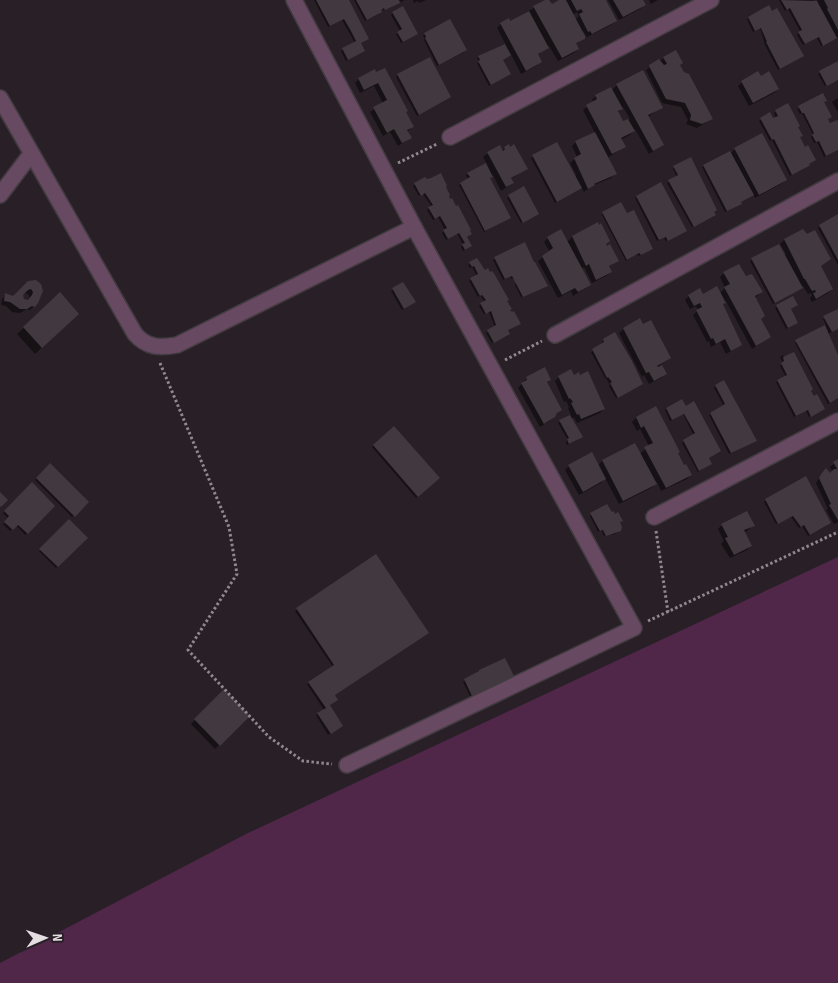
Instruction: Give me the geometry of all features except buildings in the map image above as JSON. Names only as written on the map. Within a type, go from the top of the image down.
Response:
[{"type":"street","points":[[294,0],[414,227],[634,628],[347,765]]},
{"type":"street","points":[[450,137],[711,0]]},
{"type":"street","points":[[0,98],[135,334],[142,342],[153,347],[177,345],[414,227]]},
{"type":"street","points":[[0,196],[31,154]]},
{"type":"street","points":[[555,335],[838,182]]},
{"type":"street","points":[[654,517],[838,421]]},
{"type":"path","points":[[384,170],[450,137]]},
{"type":"path","points":[[491,367],[555,335]]},
{"type":"path","points":[[153,347],[229,527],[237,574],[188,650],[269,737],[302,761],[347,765]]},
{"type":"path","points":[[654,517],[668,612]]},
{"type":"path","points":[[634,628],[838,532]]},
{"type":"shaded area","points":[[838,557],[838,983],[0,983],[0,963],[246,834]]}]
